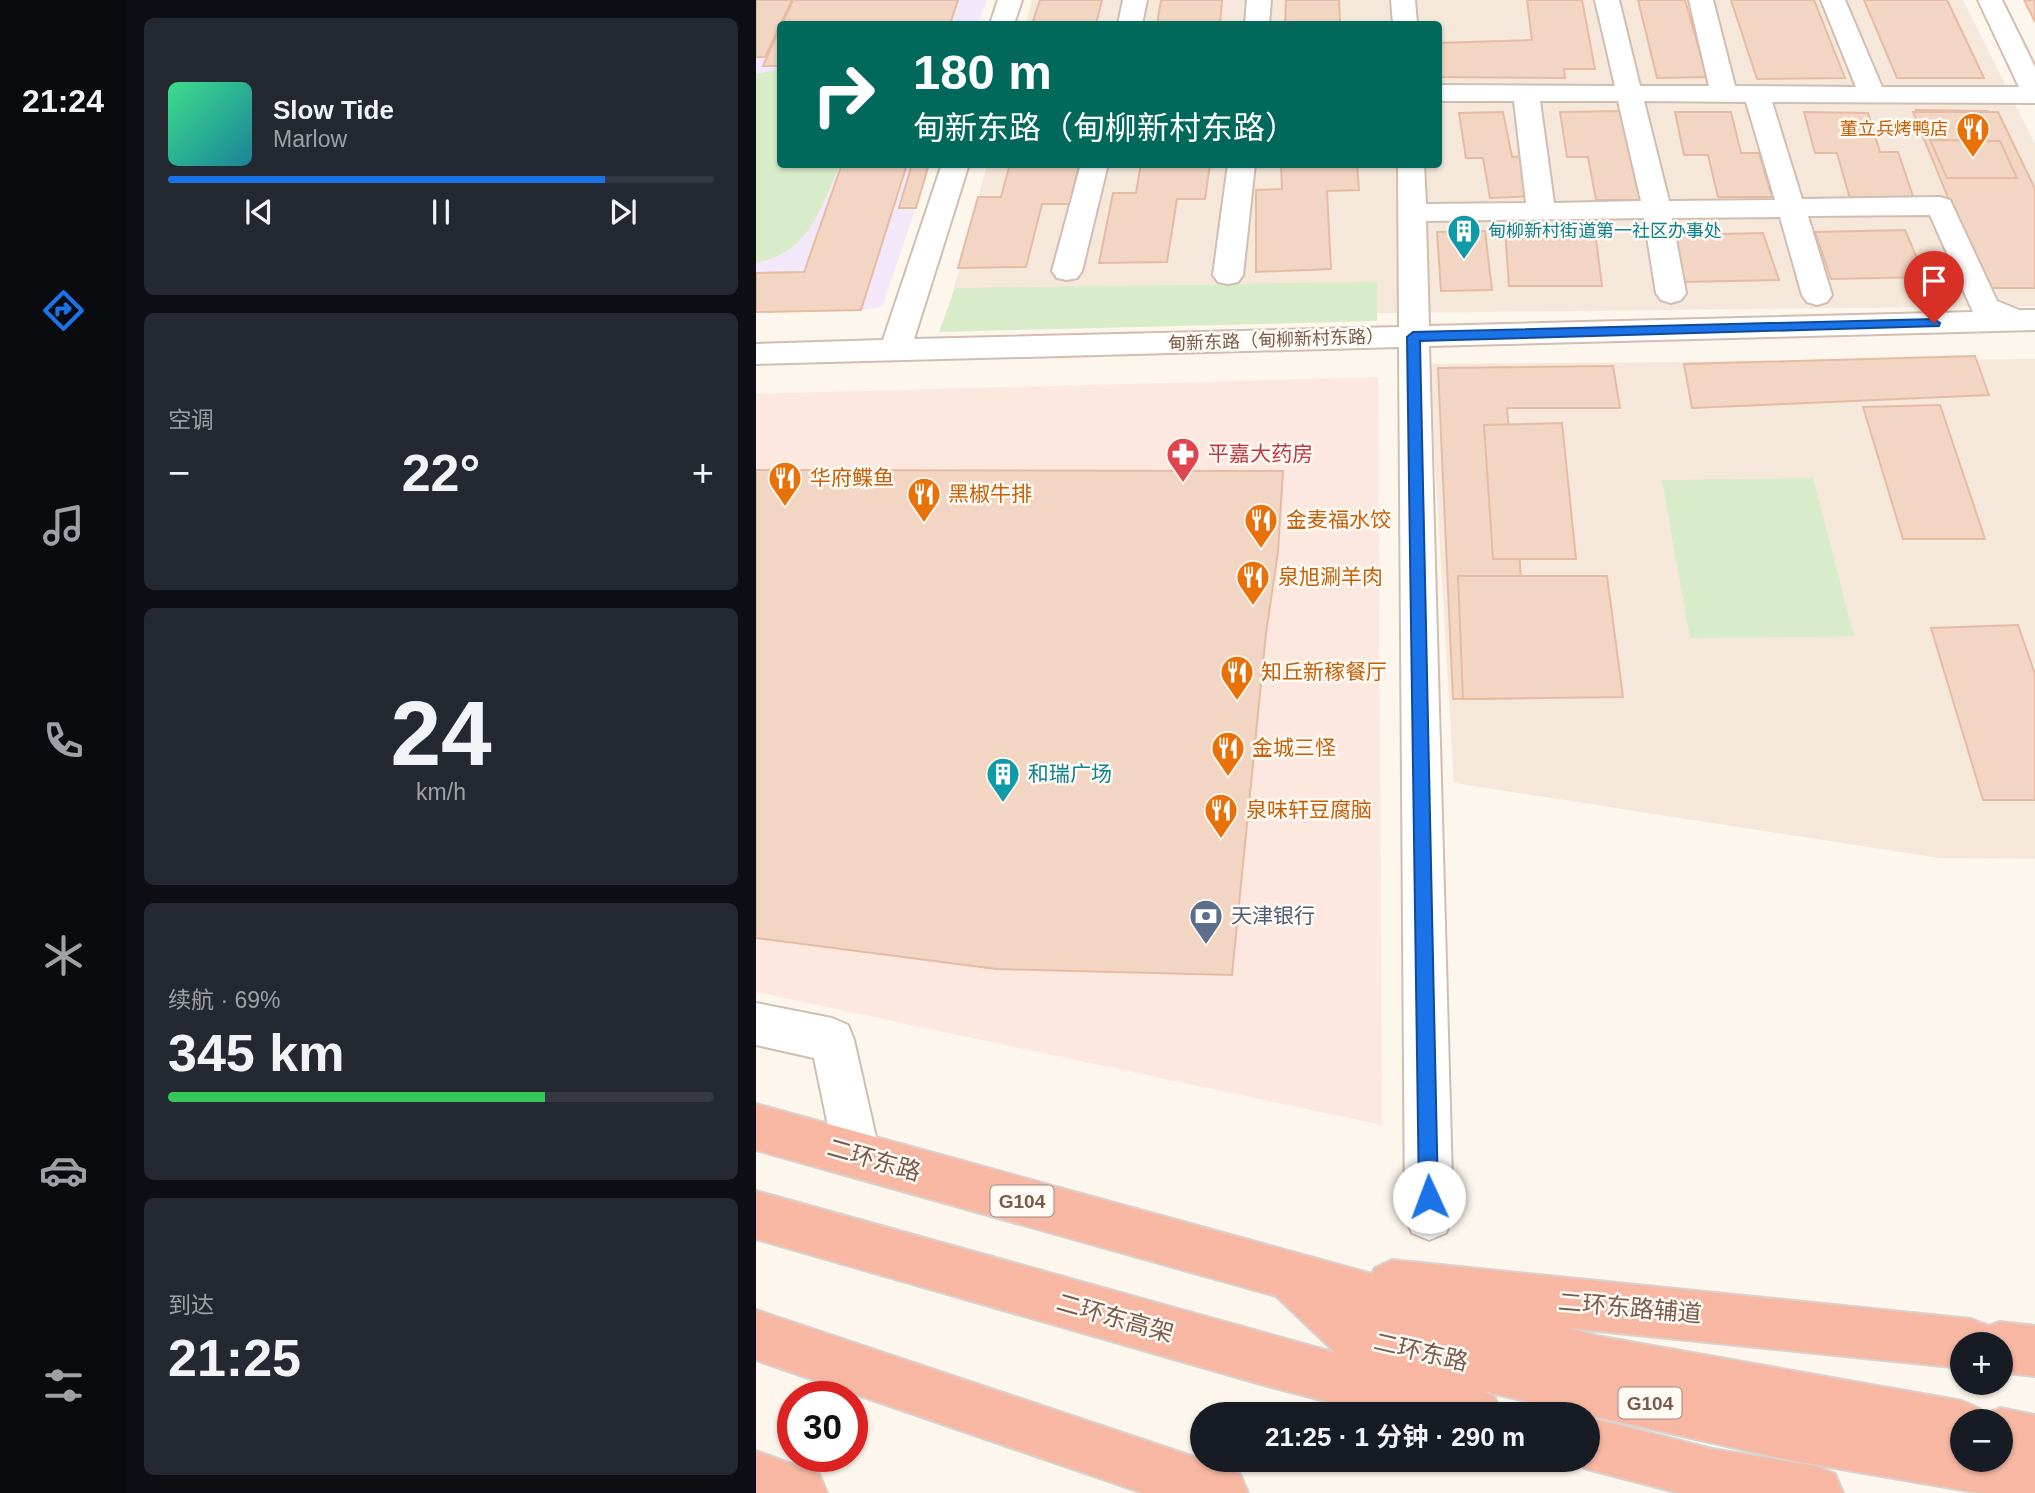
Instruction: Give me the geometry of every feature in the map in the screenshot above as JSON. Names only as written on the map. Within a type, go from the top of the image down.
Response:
[{"type":"highway","name":"二环东路","points":[[756,1127],[1289,1275],[1356,1337],[1789,1434],[2035,1476]]},
{"type":"highway","name":"二环东高架","points":[[756,1215],[1264,1360],[1429,1402]]},
{"type":"highway","name":"二环东路辅道","points":[[1289,1275],[1950,1342]]},
{"type":"highway","points":[[1289,1275],[1597,1361],[1950,1425]]},
{"type":"highway","points":[[756,1335],[1221,1493]]},
{"type":"highway","points":[[2013,1348],[2035,1351]]},
{"type":"highway","points":[[2013,1437],[2035,1441]]},
{"type":"highway","points":[[1600,1446],[1712,1475],[1816,1493]]},
{"type":"highway","points":[[756,1477],[800,1493]]},
{"type":"street","points":[[1003,21],[1010,0]]},
{"type":"street","points":[[1131,21],[1135,0]]},
{"type":"street","points":[[1257,21],[1259,0]]},
{"type":"street","points":[[1404,0],[1405,21]]},
{"type":"street","points":[[1607,0],[1657,209],[1671,293]]},
{"type":"street","points":[[1701,0],[1724,94]]},
{"type":"street","points":[[1833,0],[1872,94]]},
{"type":"street","points":[[1442,93],[2035,94],[1990,0]]},
{"type":"street","points":[[1526,93],[1541,212]]},
{"type":"street","points":[[1757,94],[1817,295]]},
{"type":"street","points":[[895,350],[955,168]]},
{"type":"street","points":[[1067,271],[1094,168]]},
{"type":"street","points":[[1227,275],[1241,168]]},
{"type":"street","points":[[1412,168],[1429,1216]]},
{"type":"street","points":[[1412,213],[1940,206],[1985,307],[2026,321]]},
{"type":"street","name":"甸新东路（甸柳新村东路）","points":[[756,354],[2026,321]]},
{"type":"street","name":"甸新东路（甸柳新村东路）","points":[[756,365],[856,362],[895,350]]},
{"type":"street","points":[[756,1024],[832,1040],[857,1155]]},
{"type":"shaded area","points":[[756,0],[987,0],[979,21],[777,21],[777,168],[929,168],[882,307],[861,310],[756,312]]},
{"type":"shaded area","points":[[1032,0],[1963,0],[2035,144],[2035,306],[946,318],[986,168],[1442,168],[1442,21],[1026,21]]},
{"type":"shaded area","points":[[2035,359],[2035,859],[1939,858],[1454,783],[1429,364]]},
{"type":"shaded area","points":[[1378,377],[1382,1125],[756,992],[756,394]]},
{"type":"green space","points":[[777,70],[777,168],[839,168],[819,212],[801,239],[774,257],[756,263],[756,74]]},
{"type":"green space","points":[[1377,282],[1377,321],[939,332],[955,288]]},
{"type":"green space","points":[[1813,478],[1854,636],[1690,638],[1662,480]]},
{"type":"building","points":[[756,0],[792,0],[782,21],[777,21],[777,32],[765,57],[756,57]]},
{"type":"building","points":[[793,0],[958,0],[951,21],[783,21]]},
{"type":"building","points":[[1040,0],[1102,0],[1097,21],[1033,21]]},
{"type":"building","points":[[1161,0],[1222,0],[1220,21],[1158,21]]},
{"type":"building","points":[[1286,0],[1339,0],[1340,21],[1285,21]]},
{"type":"building","points":[[1527,0],[1582,0],[1595,69],[1564,69],[1565,78],[1442,77],[1442,43],[1532,40]]},
{"type":"building","points":[[1638,0],[1685,0],[1707,77],[1657,78]]},
{"type":"building","points":[[1731,0],[1814,0],[1845,78],[1757,79]]},
{"type":"building","points":[[1864,0],[1947,0],[1984,78],[1897,78]]},
{"type":"building","points":[[2024,0],[2035,0],[2035,22]]},
{"type":"building","points":[[777,35],[777,66],[763,66]]},
{"type":"building","points":[[1916,110],[1988,111],[2000,139],[1928,138]]},
{"type":"building","points":[[1623,111],[1649,200],[1596,200],[1588,157],[1567,157],[1560,112]]},
{"type":"building","points":[[1503,112],[1512,157],[1527,156],[1535,196],[1490,198],[1483,158],[1466,158],[1459,113]]},
{"type":"building","points":[[1675,112],[1731,112],[1741,153],[1759,153],[1772,197],[1718,197],[1708,155],[1684,155]]},
{"type":"building","points":[[1804,112],[1868,113],[1880,152],[1898,152],[1914,199],[1850,199],[1837,153],[1815,153]]},
{"type":"building","points":[[1913,112],[1998,112],[2035,189],[2035,288],[1985,288]]},
{"type":"building","name":"董立兵烤鸭店","points":[[1930,140],[2000,141],[2017,178],[1947,178]]},
{"type":"building","points":[[841,168],[906,168],[861,310],[756,312],[756,273],[804,272]]},
{"type":"building","points":[[911,168],[928,168],[916,208],[899,208]]},
{"type":"building","points":[[1009,168],[1078,168],[1070,204],[1042,204],[1026,267],[958,268],[978,197],[1001,197]]},
{"type":"building","points":[[1140,168],[1209,168],[1205,199],[1177,199],[1167,262],[1099,263],[1113,193],[1136,193]]},
{"type":"building","points":[[1281,168],[1357,168],[1359,190],[1327,191],[1331,269],[1256,272],[1256,190],[1282,189]]},
{"type":"building","points":[[1505,230],[1595,231],[1602,286],[1509,286]]},
{"type":"building","points":[[1905,230],[1925,277],[1831,279],[1815,232]]},
{"type":"building","name":"甸柳新村街道第一社区办事处","points":[[1485,231],[1492,290],[1441,291],[1437,232]]},
{"type":"building","points":[[1763,233],[1779,280],[1685,282],[1673,235]]},
{"type":"building","points":[[1975,356],[1989,395],[1692,408],[1684,364]]},
{"type":"building","points":[[1613,366],[1620,408],[1507,408],[1531,698],[1453,699],[1438,368]]},
{"type":"building","points":[[1940,405],[1985,539],[1903,539],[1863,407]]},
{"type":"building","points":[[1562,423],[1576,559],[1493,559],[1484,425]]},
{"type":"building","name":"和瑞广场","points":[[756,470],[1283,471],[1278,552],[1266,633],[1232,975],[996,969],[756,938]]},
{"type":"building","points":[[1458,576],[1607,576],[1623,697],[1463,699]]},
{"type":"building","points":[[2018,625],[2035,674],[2035,800],[1983,800],[1931,628]]},
{"type":"place","name":"董立兵烤鸭店","points":[[1973,159]]},
{"type":"place","name":"甸柳新村街道第一社区办事处","points":[[1464,261]]},
{"type":"place","name":"平嘉大药房","points":[[1183,484]]},
{"type":"place","name":"华府鲽鱼","points":[[785,508]]},
{"type":"place","name":"黑椒牛排","points":[[924,524]]},
{"type":"place","name":"金麦福水饺","points":[[1261,550]]},
{"type":"place","name":"泉旭涮羊肉","points":[[1253,607]]},
{"type":"place","name":"知丘新稼餐厅","points":[[1237,702]]},
{"type":"place","name":"金城三怪","points":[[1228,778]]},
{"type":"place","name":"和瑞广场","points":[[1003,804]]},
{"type":"place","name":"泉味轩豆腐脑","points":[[1221,840]]},
{"type":"place","name":"天津银行","points":[[1206,946]]},
{"type":"route","points":[[1429,1197],[1413,337],[1934,323]]}]
